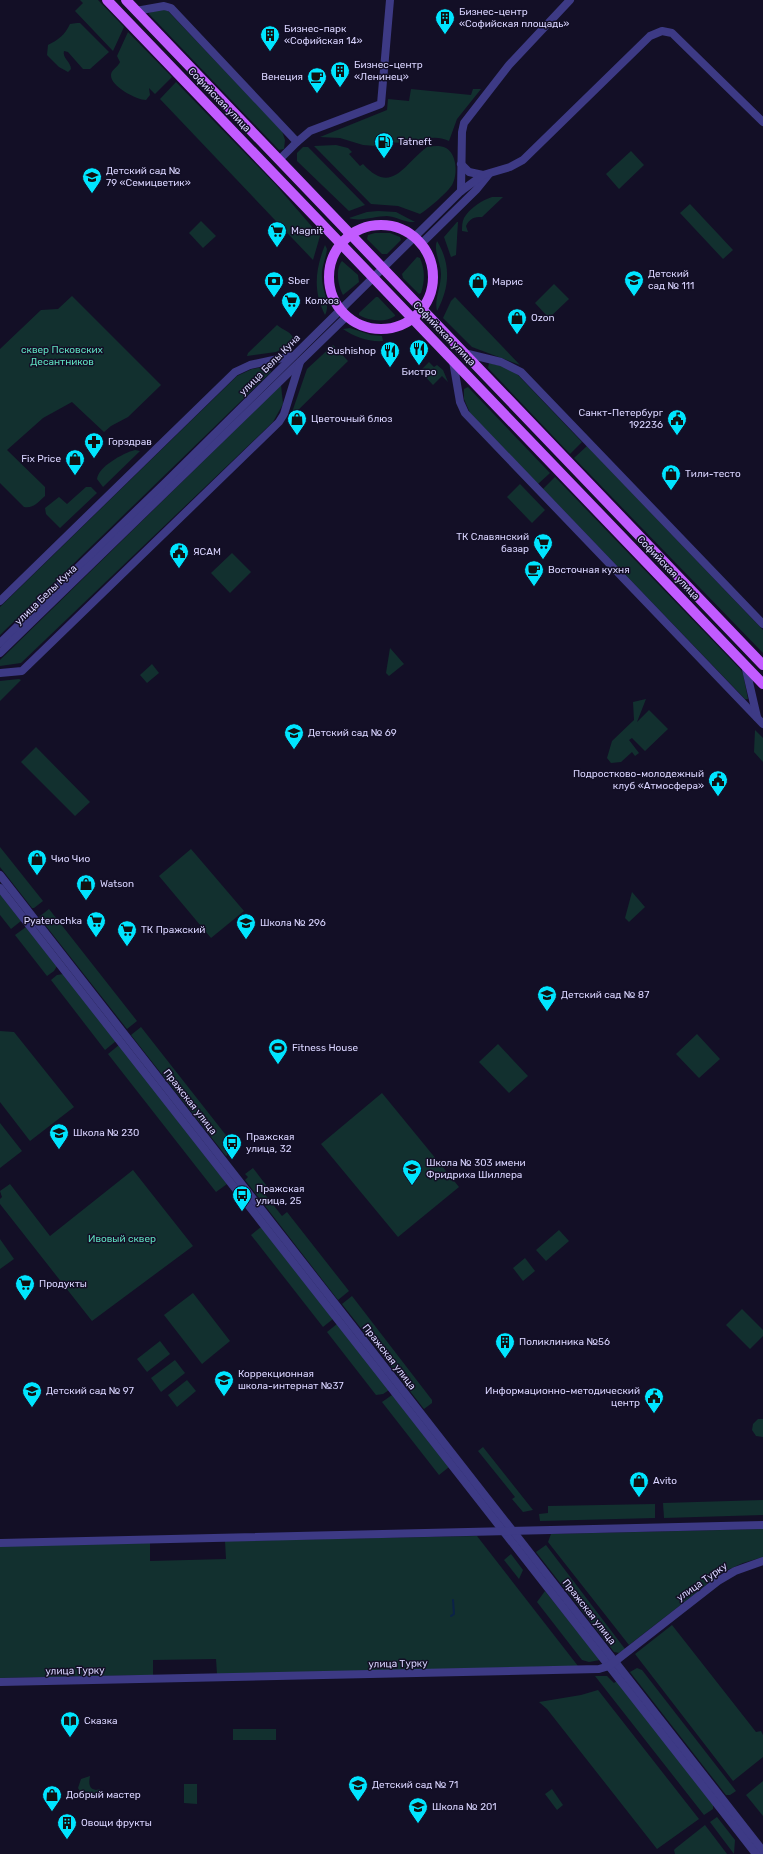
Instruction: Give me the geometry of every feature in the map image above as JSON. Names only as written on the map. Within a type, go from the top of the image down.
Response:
[{"type":"main road","name":"Софийская улица","points":[[107,0],[763,684]]},
{"type":"main road","name":"Софийская улица","points":[[126,0],[708,608],[761,661]]},
{"type":"main road","points":[[383,225],[403,229],[418,239],[430,257],[433,272],[432,288],[422,310],[413,319],[399,325],[376,328],[360,324],[343,313],[332,292],[330,273],[334,255],[340,244],[350,235],[363,228],[383,225]]},
{"type":"main road","points":[[698,616],[708,608]]},
{"type":"street","points":[[279,160],[310,131],[381,104],[390,0]]},
{"type":"street","points":[[460,191],[462,132],[467,118],[509,65],[570,0]]},
{"type":"street","points":[[136,11],[164,6],[171,8],[297,142]]},
{"type":"street","points":[[461,164],[469,172],[486,174],[510,167],[523,160],[650,36],[662,31],[672,33],[763,122]]},
{"type":"street","name":"улица Белы Куна","points":[[418,239],[460,191],[486,174]]},
{"type":"street","name":"улица Белы Куна","points":[[0,653],[300,361],[382,268],[476,190],[486,174]]},
{"type":"street","name":"улица Белы Куна","points":[[0,643],[293,356],[343,313]]},
{"type":"street","points":[[464,353],[501,362],[521,372],[763,624]]},
{"type":"street","points":[[0,601],[235,372],[250,365],[293,356]]},
{"type":"street","points":[[0,673],[22,671],[279,422],[284,414],[300,361]]},
{"type":"street","points":[[453,361],[460,402],[465,413],[763,724]]},
{"type":"street","points":[[745,665],[757,718]]},
{"type":"street","name":"Пражская улица","points":[[0,875],[513,1531],[756,1854]]},
{"type":"street","name":"Пражская улица","points":[[0,888],[503,1531],[763,1851]]},
{"type":"street","points":[[0,1543],[763,1525]]},
{"type":"street","name":"улица Турку","points":[[0,1682],[599,1669],[612,1664],[718,1581],[735,1570],[763,1561]]},
{"type":"green space","points":[[80,0],[98,0],[124,27],[113,51],[75,11],[83,3]]},
{"type":"green space","points":[[162,9],[168,11],[282,131],[285,140],[284,149],[279,150],[149,14]]},
{"type":"green space","points":[[80,23],[109,52],[90,69],[83,69],[68,52],[64,51],[64,56],[71,67],[68,72],[59,67],[47,55],[48,45],[61,37],[70,24]]},
{"type":"green space","points":[[128,32],[172,77],[155,94],[149,88],[150,95],[146,100],[137,98],[125,92],[115,84],[112,79],[111,73],[120,62],[117,56]]},
{"type":"green space","points":[[176,82],[276,185],[320,236],[313,260],[160,99]]},
{"type":"green space","points":[[411,89],[471,95],[473,89],[481,89],[457,119],[449,141],[440,138],[433,138],[425,139],[417,143],[415,141],[409,143],[377,142],[376,146],[363,145],[340,138],[320,137],[387,110],[388,99],[409,101]]},
{"type":"green space","points":[[336,145],[348,148],[352,152],[349,154],[360,166],[363,164],[373,173],[382,177],[390,177],[397,174],[427,147],[444,147],[450,151],[454,160],[456,170],[454,181],[450,188],[442,196],[420,214],[398,206],[371,204],[314,146]]},
{"type":"green space","points":[[303,147],[308,147],[365,205],[349,211],[297,161],[297,153]]},
{"type":"green space","points":[[631,151],[644,165],[619,189],[606,174]]},
{"type":"green space","points":[[503,197],[482,217],[474,218],[469,221],[466,226],[468,232],[462,231],[463,220],[469,211],[488,198]]},
{"type":"green space","points":[[690,204],[733,250],[723,259],[680,213]]},
{"type":"green space","points":[[367,212],[396,212],[415,222],[408,222],[387,216],[363,219],[349,218]]},
{"type":"green space","points":[[201,221],[216,236],[203,248],[189,233]]},
{"type":"green space","points":[[457,222],[456,255],[451,257],[444,237]]},
{"type":"green space","points":[[375,233],[390,233],[400,237],[401,240],[387,254],[382,254],[367,239],[368,235]]},
{"type":"green space","points":[[437,241],[445,258],[447,276],[444,293],[437,311],[436,302],[441,270],[436,249]]},
{"type":"green space","points":[[325,245],[327,249],[323,267],[322,283],[327,306],[325,315],[317,289],[317,272]]},
{"type":"green space","points":[[417,257],[420,258],[424,275],[421,293],[419,294],[403,278],[402,274]]},
{"type":"green space","points":[[342,261],[358,275],[359,282],[343,295],[338,278],[338,268]]},
{"type":"green space","points":[[554,284],[569,299],[549,318],[535,303]]},
{"type":"green space","name":"сквер Псковских Десантников","points":[[72,296],[161,385],[128,417],[111,426],[104,432],[72,402],[43,418],[7,450],[45,487],[45,496],[38,503],[30,507],[24,507],[0,483],[0,349],[41,310],[58,309]]},
{"type":"green space","points":[[376,297],[378,297],[395,316],[387,320],[377,320],[367,319],[359,315],[359,313]]},
{"type":"green space","points":[[455,297],[520,365],[472,347],[443,318],[451,301]]},
{"type":"green space","points":[[277,325],[293,337],[292,344],[276,352],[247,356],[248,353]]},
{"type":"green space","points":[[350,328],[371,335],[382,336],[383,341],[372,341],[362,338],[343,329]]},
{"type":"green space","points":[[333,345],[348,361],[290,418],[307,369]]},
{"type":"green space","points":[[429,362],[434,367],[437,365],[443,370],[448,382],[442,376],[433,385],[420,371]]},
{"type":"green space","points":[[489,363],[506,367],[518,375],[582,442],[570,454],[488,368]]},
{"type":"green space","points":[[268,366],[271,372],[0,635],[0,607],[237,376],[252,369]]},
{"type":"green space","points":[[281,385],[283,404],[273,422],[21,663],[0,666],[0,660]]},
{"type":"green space","points":[[468,387],[550,473],[538,484],[470,413],[464,399],[464,389]]},
{"type":"green space","points":[[587,446],[763,630],[763,653],[574,458]]},
{"type":"green space","points":[[135,450],[140,451],[103,487],[97,479],[98,474],[106,465],[118,457]]},
{"type":"green space","points":[[555,477],[741,670],[748,699],[745,699],[543,489]]},
{"type":"green space","points":[[520,484],[545,510],[532,523],[507,497]]},
{"type":"green space","points":[[86,487],[91,487],[97,493],[60,528],[46,514],[45,508],[59,497],[67,504]]},
{"type":"green space","points":[[232,553],[251,572],[230,593],[211,573]]},
{"type":"green space","points":[[390,648],[404,664],[389,676],[386,673]]},
{"type":"green space","points":[[152,664],[159,673],[147,683],[140,675]]},
{"type":"green space","points":[[21,680],[0,701],[0,681]]},
{"type":"green space","points":[[646,699],[637,722],[649,710],[668,729],[645,751],[632,738],[629,740],[639,753],[635,756],[632,752],[621,762],[611,763],[607,758],[612,741],[634,720],[633,702]]},
{"type":"green space","points":[[755,730],[763,738],[763,762],[754,752]]},
{"type":"green space","points":[[36,747],[90,802],[75,816],[21,762]]},
{"type":"green space","points":[[0,847],[43,901],[34,908],[32,908],[0,867]]},
{"type":"green space","points":[[191,849],[244,911],[211,938],[159,876]]},
{"type":"green space","points":[[632,892],[645,907],[629,922],[625,918]]},
{"type":"green space","points":[[0,894],[21,921],[11,929],[0,915]]},
{"type":"green space","points":[[49,909],[137,1021],[127,1029],[39,917]]},
{"type":"green space","points":[[26,927],[57,966],[54,971],[47,976],[15,935]]},
{"type":"green space","points":[[63,974],[116,1041],[105,1050],[51,980],[57,975]]},
{"type":"green space","points":[[141,1027],[236,1148],[226,1156],[131,1035]]},
{"type":"green space","points":[[0,1031],[14,1032],[74,1107],[30,1141],[0,1102]]},
{"type":"green space","points":[[697,1034],[720,1059],[699,1078],[676,1054]]},
{"type":"green space","points":[[498,1044],[528,1076],[509,1093],[479,1062]]},
{"type":"green space","points":[[119,1045],[227,1184],[216,1192],[108,1054]]},
{"type":"green space","points":[[382,1093],[459,1187],[398,1237],[321,1144]]},
{"type":"green space","points":[[0,1123],[22,1151],[0,1168]]},
{"type":"green space","points":[[253,1168],[269,1189],[264,1193],[282,1216],[287,1212],[349,1291],[338,1300],[245,1180],[248,1177],[245,1174]]},
{"type":"green space","name":"Ивовый сквер","points":[[133,1170],[193,1246],[92,1321],[0,1204],[0,1199],[2,1197],[0,1191],[10,1184],[50,1236]]},
{"type":"green space","points":[[261,1227],[333,1319],[323,1327],[251,1235]]},
{"type":"green space","points":[[559,1230],[569,1241],[546,1261],[536,1250]]},
{"type":"green space","points":[[0,1239],[14,1259],[0,1269]]},
{"type":"green space","points":[[525,1258],[535,1271],[523,1281],[513,1268]]},
{"type":"green space","points":[[193,1293],[230,1341],[202,1364],[164,1315]]},
{"type":"green space","points":[[352,1296],[432,1400],[432,1403],[424,1409],[342,1304]]},
{"type":"green space","points":[[742,1309],[763,1330],[763,1336],[750,1349],[726,1325]]},
{"type":"green space","points":[[337,1324],[389,1390],[383,1394],[376,1395],[327,1332]]},
{"type":"green space","points":[[160,1341],[170,1354],[147,1372],[137,1359]]},
{"type":"green space","points":[[175,1360],[185,1373],[161,1392],[151,1378]]},
{"type":"green space","points":[[187,1380],[196,1391],[177,1407],[168,1395]]},
{"type":"green space","points":[[392,1395],[449,1467],[439,1475],[382,1402]]},
{"type":"green space","points":[[758,1419],[763,1419],[763,1437],[756,1436],[752,1430],[753,1424]]},
{"type":"green space","points":[[483,1447],[533,1510],[523,1512],[512,1499],[515,1497],[478,1451]]},
{"type":"green space","points":[[763,1500],[763,1515],[664,1518],[663,1503]]},
{"type":"green space","points":[[655,1504],[655,1518],[540,1521],[539,1514],[548,1513],[548,1506]]},
{"type":"green space","points":[[763,1529],[763,1557],[743,1563],[723,1572],[629,1645],[548,1542],[551,1534]]},
{"type":"green space","points":[[477,1536],[578,1666],[217,1674],[216,1659],[153,1660],[153,1675],[0,1678],[0,1546],[150,1543],[150,1561],[226,1559],[225,1541]]},
{"type":"green space","points":[[546,1545],[625,1649],[619,1653],[614,1652],[536,1552]]},
{"type":"green space","points":[[511,1554],[523,1570],[519,1579],[504,1560]]},
{"type":"green space","points":[[545,1591],[600,1660],[589,1662],[582,1660],[537,1602]]},
{"type":"green space","points":[[672,1625],[756,1732],[761,1731],[763,1735],[763,1757],[733,1781],[635,1654]]},
{"type":"green space","points":[[637,1668],[642,1670],[736,1791],[730,1795],[726,1795],[630,1672]]},
{"type":"green space","points":[[595,1676],[607,1676],[614,1683],[617,1681],[713,1805],[713,1809],[704,1815]]},
{"type":"green space","points":[[598,1690],[699,1819],[657,1849],[547,1709],[539,1702],[581,1695]]},
{"type":"green space","points":[[233,1729],[276,1729],[276,1740],[233,1740]]},
{"type":"green space","points":[[90,1776],[90,1787],[96,1790],[100,1789],[97,1796],[92,1798],[83,1796],[78,1788],[81,1779]]},
{"type":"green space","points":[[763,1781],[763,1816],[746,1795]]},
{"type":"green space","points":[[184,1784],[197,1784],[197,1804],[184,1803]]},
{"type":"green space","points":[[552,1789],[563,1805],[557,1810],[545,1794]]},
{"type":"green space","points":[[717,1817],[735,1840],[734,1854],[710,1822]]},
{"type":"green space","points":[[705,1825],[727,1854],[675,1854],[674,1850],[676,1848]]},
{"type":"waterway","points":[[451,1616],[454,1614],[453,1600]]},
{"type":"place","name":"Бизнес-центр «Софийская площадь»","points":[[445,35]]},
{"type":"place","name":"Бизнес-парк «Софийская 14»","points":[[270,52]]},
{"type":"place","name":"Бизнес-центр «Ленинец»","points":[[340,88]]},
{"type":"place","name":"Венеция","points":[[317,94]]},
{"type":"place","name":"Tatneft","points":[[384,159]]},
{"type":"place","name":"Детский сад № 79 «Семицветик»","points":[[92,194]]},
{"type":"place","name":"Magnit","points":[[277,248]]},
{"type":"place","name":"Детский сад № 111","points":[[634,297]]},
{"type":"place","name":"Sber","points":[[274,298]]},
{"type":"place","name":"Марис","points":[[478,299]]},
{"type":"place","name":"Колхоз","points":[[291,318]]},
{"type":"place","name":"Ozon","points":[[517,335]]},
{"type":"place","name":"Бистро","points":[[419,366]]},
{"type":"place","name":"Sushishop","points":[[390,368]]},
{"type":"place","name":"Цветочный блюз","points":[[297,436]]},
{"type":"place","name":"Санкт-Петербург 192236","points":[[677,436]]},
{"type":"place","name":"Горздрав","points":[[94,459]]},
{"type":"place","name":"Fix Price","points":[[75,476]]},
{"type":"place","name":"Тили-тесто","points":[[671,491]]},
{"type":"place","name":"ТК Славянский базар","points":[[543,560]]},
{"type":"place","name":"ЯСАМ","points":[[179,569]]},
{"type":"place","name":"Восточная кухня","points":[[534,587]]},
{"type":"place","name":"Детский сад № 69","points":[[294,750]]},
{"type":"place","name":"Подростково-молодежный клуб «Атмосфера»","points":[[718,797]]},
{"type":"place","name":"Чио Чио","points":[[37,876]]},
{"type":"place","name":"Watson","points":[[86,901]]},
{"type":"place","name":"Pyaterochka","points":[[96,938]]},
{"type":"place","name":"Школа № 296","points":[[246,940]]},
{"type":"place","name":"ТК Пражский","points":[[127,947]]},
{"type":"place","name":"Детский сад № 87","points":[[547,1012]]},
{"type":"place","name":"Fitness House","points":[[278,1065]]},
{"type":"place","name":"Школа № 230","points":[[59,1150]]},
{"type":"place","name":"Пражская улица, 32","points":[[232,1160]]},
{"type":"place","name":"Школа № 303 имени Фридриха Шиллера","points":[[412,1186]]},
{"type":"place","name":"Пражская улица, 25","points":[[242,1212]]},
{"type":"place","name":"Продукты","points":[[25,1301]]},
{"type":"place","name":"Поликлиника №56","points":[[505,1359]]},
{"type":"place","name":"Коррекционная школа-интернат №37","points":[[224,1397]]},
{"type":"place","name":"Детский сад № 97","points":[[32,1408]]},
{"type":"place","name":"Информационно-методический центр","points":[[654,1414]]},
{"type":"place","name":"Avito","points":[[639,1498]]},
{"type":"place","name":"Сказка","points":[[70,1738]]},
{"type":"place","name":"Детский сад № 71","points":[[358,1802]]},
{"type":"place","name":"Добрый мастер","points":[[52,1812]]},
{"type":"place","name":"Школа № 201","points":[[418,1824]]},
{"type":"place","name":"Овощи фрукты","points":[[67,1840]]}]
